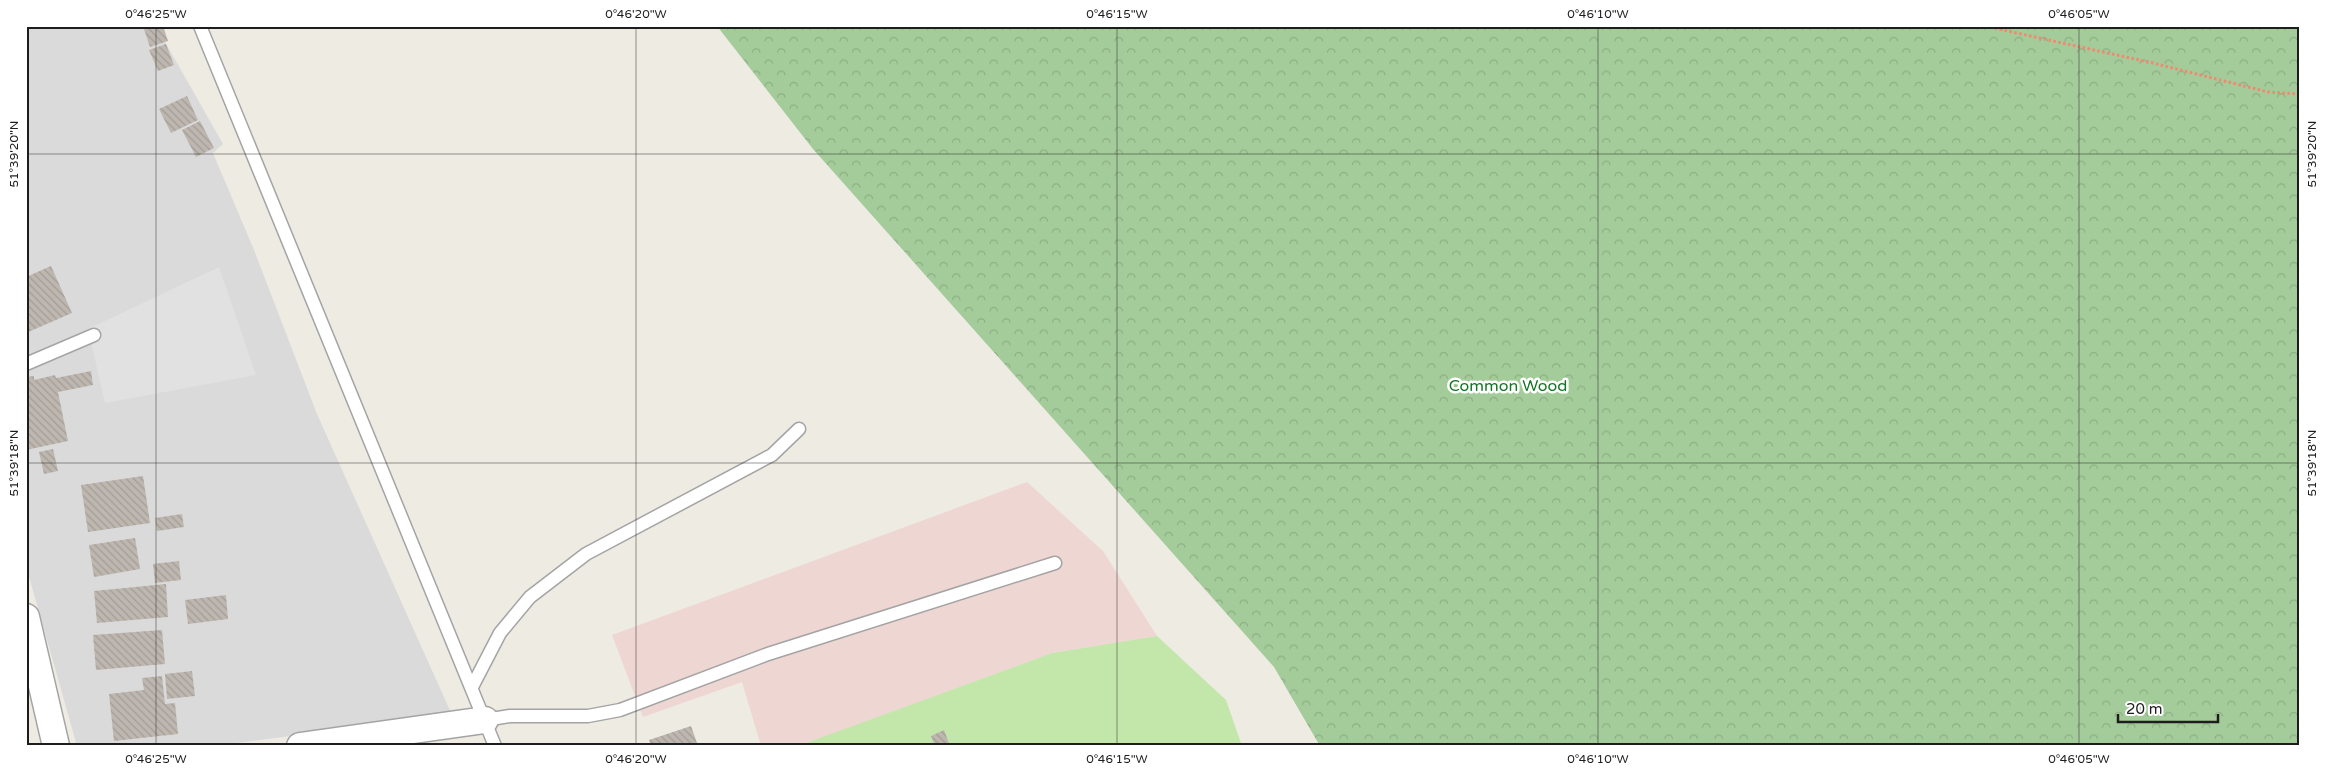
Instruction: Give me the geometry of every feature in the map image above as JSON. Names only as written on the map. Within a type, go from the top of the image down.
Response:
[{"type":"street","points":[[26,618],[56,746]]},
{"type":"street","points":[[300,746],[485,720]]},
{"type":"lane","points":[[200,26],[495,746]]},
{"type":"lane","points":[[26,364],[94,335]]},
{"type":"lane","points":[[472,687],[500,633],[530,597],[586,554],[772,455],[799,429]]},
{"type":"lane","points":[[485,720],[510,716],[588,716],[620,710],[768,654],[1055,563]]},
{"type":"path","points":[[1985,26],[2154,63],[2268,92],[2300,94]]},
{"type":"shaded area","points":[[26,26],[156,26],[223,144],[213,153],[254,250],[317,414],[452,715],[213,746],[77,746],[26,566]]},
{"type":"shaded area","points":[[219,267],[256,375],[105,403],[88,329]]},
{"type":"shaded area","points":[[1027,482],[1103,551],[1157,636],[1052,653],[799,746],[761,746],[742,682],[643,717],[612,635]]},
{"type":"green space","name":"Common Wood","points":[[717,26],[2300,26],[2300,746],[1320,746],[1274,667],[813,149]]},
{"type":"green space","points":[[1157,636],[1226,700],[1242,746],[798,746],[1052,653]]},
{"type":"building","points":[[143,26],[163,26],[168,41],[150,47]]},
{"type":"building","points":[[166,44],[174,65],[158,71],[149,50]]},
{"type":"building","points":[[187,96],[198,120],[171,133],[159,109]]},
{"type":"building","points":[[200,121],[214,148],[196,157],[182,130]]},
{"type":"building","points":[[51,266],[72,313],[26,333],[26,277]]},
{"type":"building","points":[[91,371],[93,385],[58,392],[68,441],[26,450],[26,377],[34,376],[34,380],[55,375],[56,378]]},
{"type":"building","points":[[53,449],[58,471],[44,474],[39,452]]},
{"type":"building","points":[[143,476],[150,523],[88,532],[81,485]]},
{"type":"building","points":[[182,514],[184,527],[157,531],[155,518]]},
{"type":"building","points":[[135,538],[140,569],[94,577],[89,545]]},
{"type":"building","points":[[179,561],[181,580],[155,583],[153,564]]},
{"type":"building","points":[[166,584],[168,617],[97,623],[94,591]]},
{"type":"building","points":[[226,595],[228,619],[188,624],[185,600]]},
{"type":"building","points":[[162,630],[165,664],[96,670],[93,635]]},
{"type":"building","points":[[192,671],[195,696],[167,699],[165,674]]},
{"type":"building","points":[[162,676],[165,704],[175,703],[178,734],[114,741],[109,694],[144,690],[142,678]]},
{"type":"building","points":[[691,726],[698,746],[651,746],[649,740]]},
{"type":"building","points":[[944,730],[950,746],[935,746],[931,736]]}]
